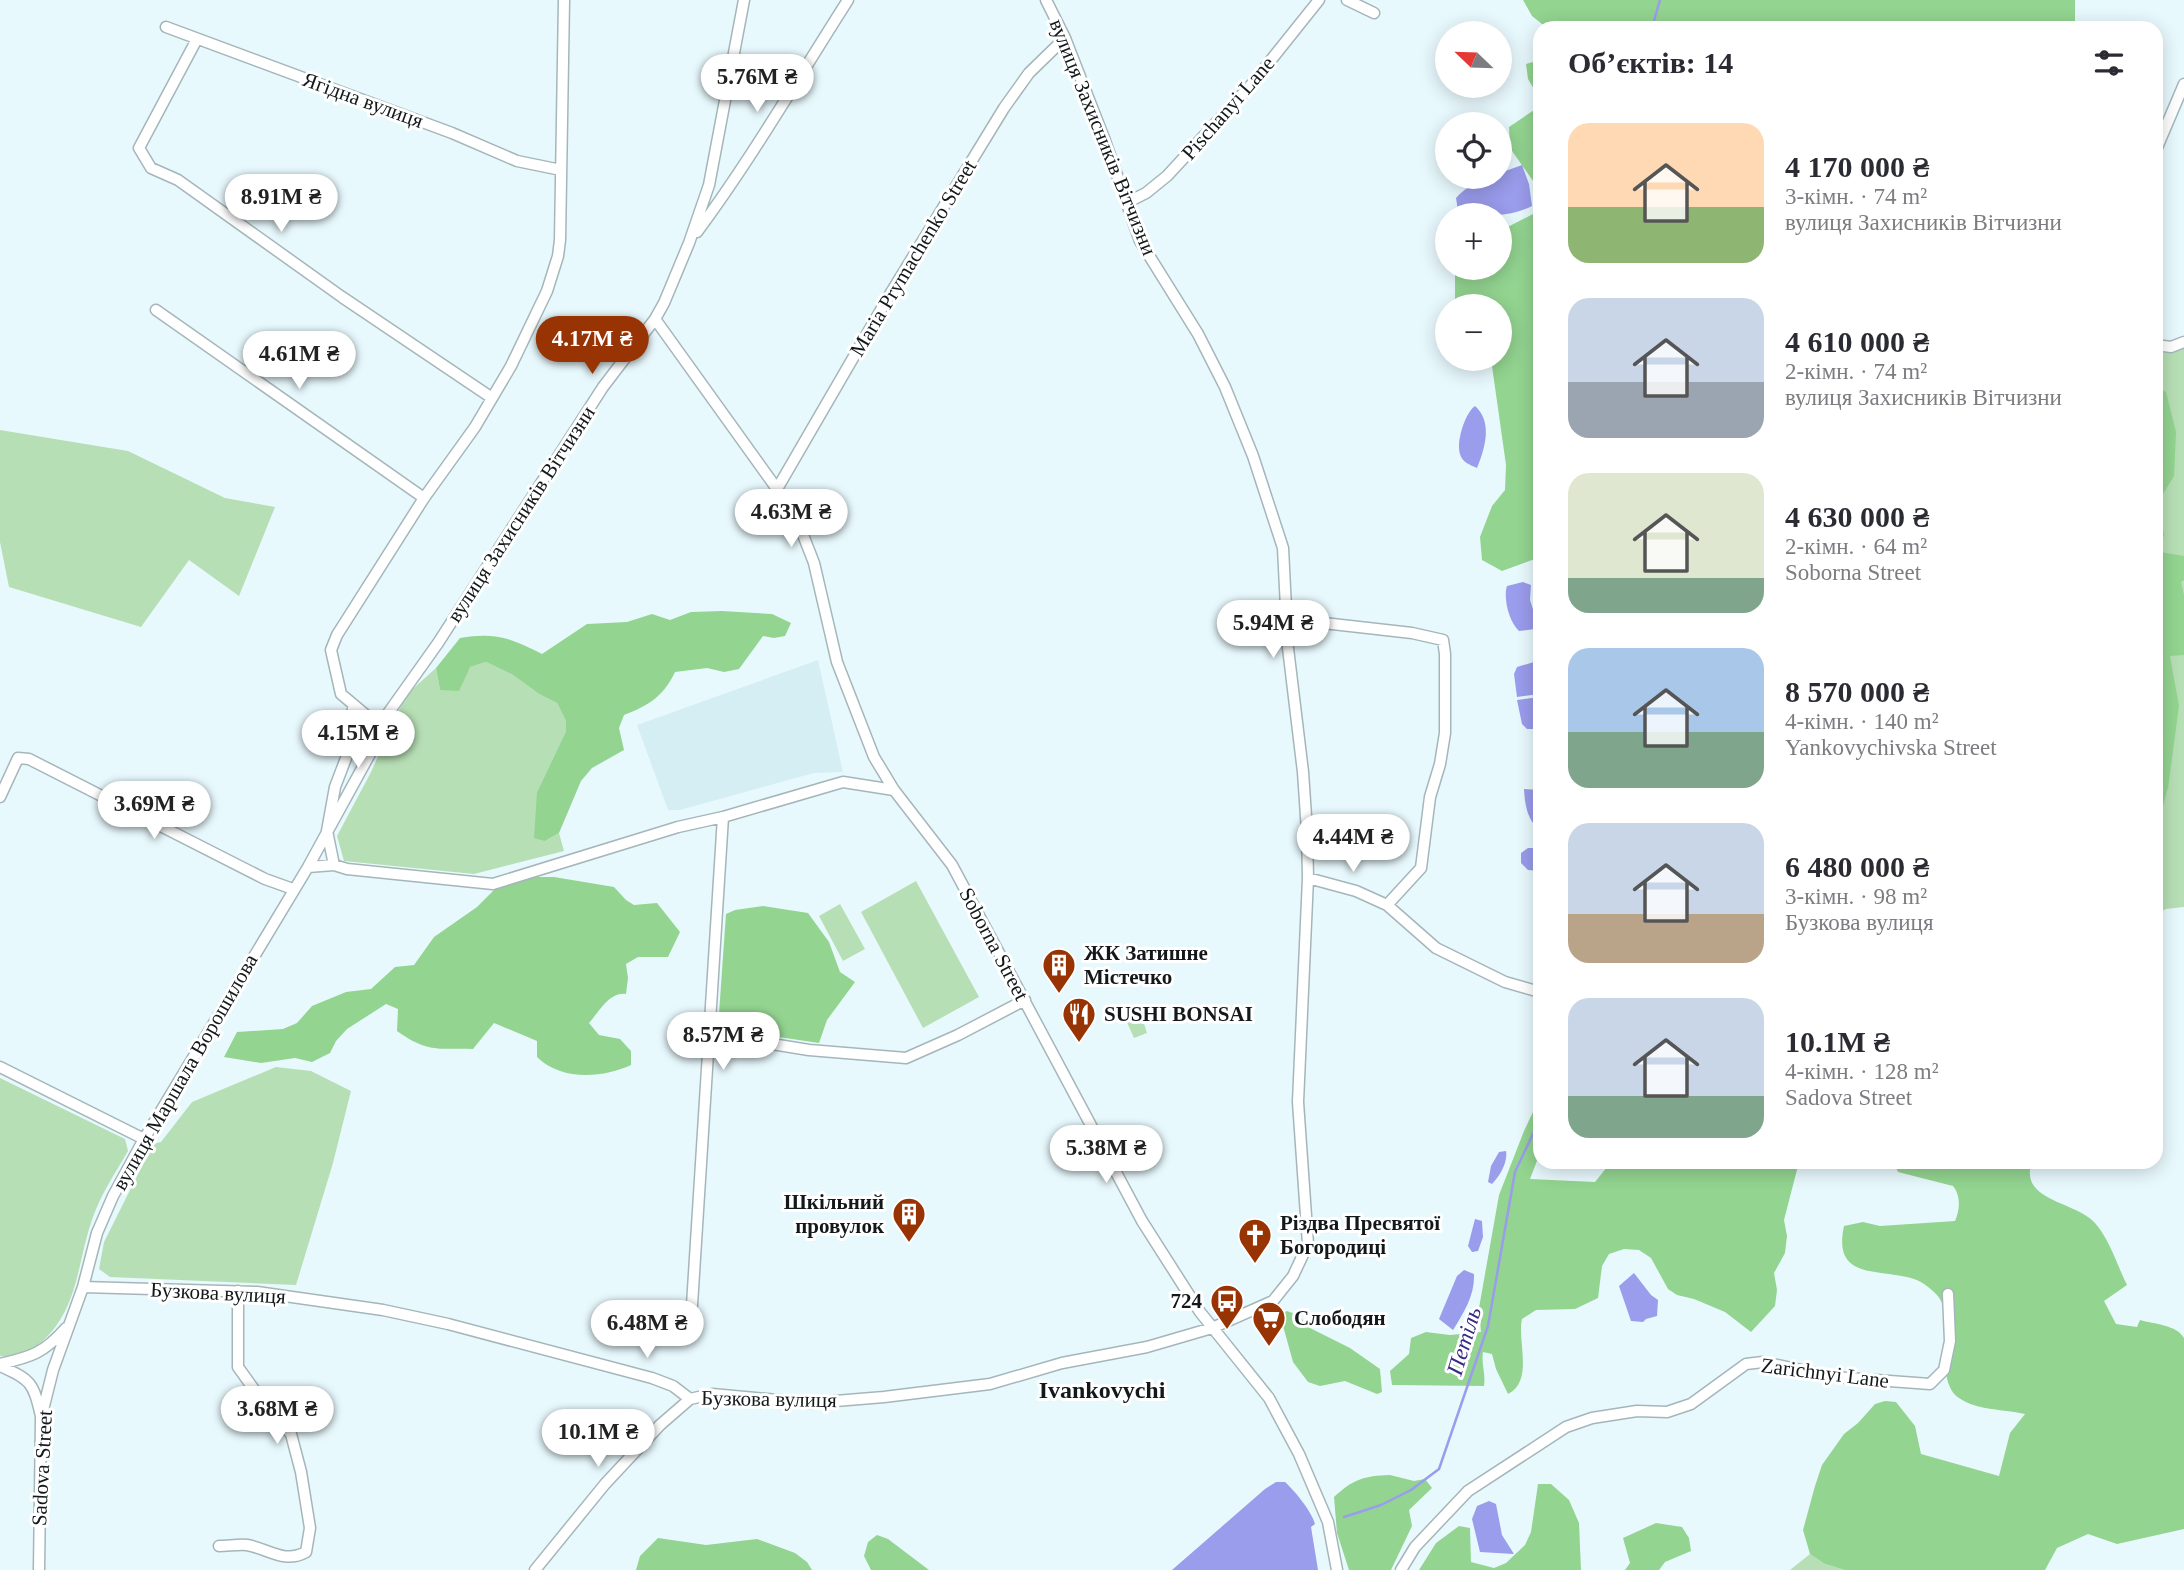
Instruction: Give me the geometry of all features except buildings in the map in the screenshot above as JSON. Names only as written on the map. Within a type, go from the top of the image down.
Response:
[{"type":"street","points":[[379,726],[341,694],[331,650],[337,635],[424,498],[475,427],[511,366],[547,291],[558,256],[564,0]]},
{"type":"street","name":"вулиця Захисників Вітчизни","points":[[327,831],[371,752],[379,726],[438,643],[603,387],[656,319],[689,243],[709,185],[744,0]]},
{"type":"street","points":[[689,243],[741,173],[767,126],[788,98],[848,0]]},
{"type":"street","name":"вулиця Захисників Вітчизни","points":[[1046,0],[1065,38],[1140,240],[1198,334],[1226,387],[1253,456],[1283,548],[1288,648],[1303,772],[1308,878],[1298,1102],[1308,1244],[1293,1276],[1273,1301],[1212,1328]]},
{"type":"street","name":"Pischanyi Lane","points":[[1126,203],[1146,193],[1167,176],[1251,85],[1319,0]]},
{"type":"street","points":[[1347,0],[1374,13]]},
{"type":"street","name":"Ягідна вулиця","points":[[166,27],[452,133],[517,161],[561,170]]},
{"type":"street","name":"Maria Prymachenko Street","points":[[777,489],[889,296],[1004,108],[1029,73],[1065,38]]},
{"type":"street","points":[[197,39],[139,148],[151,168],[178,180],[342,297],[492,398]]},
{"type":"street","points":[[2163,133],[2184,84]]},
{"type":"street","points":[[156,310],[424,498]]},
{"type":"street","name":"Soborna Street","points":[[656,319],[777,489],[800,527],[814,563],[837,663],[874,757],[894,790],[952,865],[1142,1220],[1212,1328],[1269,1398],[1299,1454],[1328,1522],[1337,1570]]},
{"type":"street","points":[[2163,346],[2171,347],[2184,342]]},
{"type":"street","points":[[1288,619],[1412,633],[1443,640],[1445,733],[1440,764],[1430,797],[1420,868],[1387,905]]},
{"type":"street","points":[[334,865],[327,831],[335,787],[351,745],[353,704]]},
{"type":"street","points":[[0,797],[18,758],[29,760],[265,879],[293,889]]},
{"type":"street","points":[[308,867],[334,865],[347,869],[493,884],[678,827],[723,817],[843,782],[894,790]]},
{"type":"street","points":[[687,1309],[692,1305],[723,817]]},
{"type":"street","name":"вулиця Маршала Ворошилова","points":[[83,1287],[97,1233],[113,1196],[327,831]]},
{"type":"street","points":[[1308,878],[1356,891],[1387,905],[1436,948],[1505,982],[1533,990]]},
{"type":"street","points":[[710,1034],[809,1050],[906,1058],[958,1035],[1025,1000]]},
{"type":"street","points":[[0,1067],[144,1139]]},
{"type":"street","name":"Бузкова вулиця","points":[[83,1287],[237,1291],[383,1310],[448,1324],[652,1378],[673,1386],[690,1399],[703,1395],[727,1394],[811,1403],[989,1384],[1062,1363],[1147,1347],[1212,1328]]},
{"type":"street","name":"Sadova Street","points":[[38,1570],[41,1418],[53,1370],[83,1287]]},
{"type":"street","points":[[219,1546],[247,1545],[282,1557],[296,1558],[306,1552],[310,1528],[301,1472],[290,1434],[238,1367],[237,1291]]},
{"type":"street","name":"Zarichnyi Lane","points":[[1401,1570],[1415,1547],[1468,1491],[1566,1427],[1592,1418],[1637,1411],[1667,1412],[1691,1404],[1746,1364],[1763,1362],[1835,1377],[1930,1384],[1944,1370],[1950,1341],[1948,1294]]},
{"type":"street","points":[[0,1365],[29,1358],[50,1343],[70,1323]]},
{"type":"street","points":[[0,1365],[20,1374],[29,1382],[34,1389],[41,1418]]},
{"type":"street","points":[[535,1570],[605,1484],[660,1424],[690,1399]]},
{"type":"shaded area","points":[[818,660],[843,772],[814,773],[680,810],[668,810],[637,725]]},
{"type":"green space","points":[[1523,0],[2075,0],[2075,21],[1538,21],[1532,16]]},
{"type":"green space","points":[[1533,62],[1533,87],[1528,79],[1526,64]]},
{"type":"green space","points":[[1533,111],[1533,181],[1512,151],[1512,125]]},
{"type":"green space","points":[[1533,214],[1533,560],[1502,571],[1482,560],[1480,537],[1492,506],[1505,490],[1506,465],[1493,371],[1512,371],[1512,294],[1455,294],[1455,280],[1512,280],[1512,225]]},
{"type":"green space","points":[[2184,345],[2184,907],[2163,910],[2163,808],[2168,788],[2163,717],[2163,353],[2175,352]]},
{"type":"green space","points":[[2163,390],[2166,392],[2176,432],[2174,476],[2163,494]]},
{"type":"green space","points":[[0,430],[128,451],[225,498],[275,507],[239,596],[189,560],[141,627],[9,587],[0,542]]},
{"type":"green space","points":[[2163,552],[2184,556],[2184,580],[2181,582],[2184,595],[2184,655],[2170,656],[2179,706],[2163,808]]},
{"type":"green space","points":[[691,612],[772,614],[791,623],[785,636],[763,636],[739,669],[724,672],[707,668],[675,672],[666,688],[654,699],[624,715],[619,728],[624,750],[592,768],[581,781],[559,833],[545,841],[534,838],[537,792],[566,731],[566,721],[557,703],[513,675],[486,662],[470,667],[459,691],[440,690],[436,668],[460,638],[493,636],[521,644],[542,654],[587,624],[627,622],[652,614],[670,620]]},
{"type":"green space","points":[[486,662],[513,675],[557,703],[566,721],[566,731],[537,792],[545,841],[559,833],[564,851],[474,874],[344,861],[337,836],[371,772],[406,695],[436,668],[440,690],[470,667]]},
{"type":"green space","points":[[535,877],[554,877],[614,887],[634,905],[657,903],[680,932],[668,957],[638,957],[626,964],[626,994],[610,999],[589,1023],[599,1035],[620,1039],[631,1051],[631,1065],[595,1075],[570,1074],[547,1065],[537,1057],[537,1041],[494,1023],[473,1049],[425,1046],[397,1031],[398,1009],[386,1004],[347,1029],[330,1053],[312,1062],[295,1058],[261,1063],[224,1057],[237,1032],[283,1029],[297,1023],[312,1006],[346,992],[371,989],[395,967],[414,965],[434,937],[477,907],[499,885]]},
{"type":"green space","points":[[916,881],[979,997],[923,1028],[861,912]]},
{"type":"green space","points":[[840,904],[865,949],[843,961],[819,916]]},
{"type":"green space","points":[[763,906],[808,913],[829,942],[840,972],[855,982],[827,1020],[819,1043],[718,1028],[726,914]]},
{"type":"green space","points":[[1140,1011],[1147,1033],[1134,1038],[1125,1018]]},
{"type":"green space","points":[[276,1067],[311,1071],[351,1091],[333,1163],[296,1285],[110,1277],[99,1269],[104,1242],[153,1144],[161,1142],[192,1102]]},
{"type":"green space","points":[[0,1078],[125,1139],[128,1151],[96,1208],[70,1301],[62,1316],[53,1330],[36,1347],[11,1356],[0,1356]]},
{"type":"green space","points":[[1533,1112],[1534,1169],[1530,1179],[1595,1182],[1605,1169],[1797,1169],[1784,1220],[1787,1236],[1785,1253],[1774,1273],[1777,1290],[1775,1306],[1751,1332],[1725,1312],[1677,1295],[1668,1289],[1651,1258],[1639,1250],[1624,1249],[1609,1254],[1602,1266],[1598,1298],[1575,1309],[1536,1310],[1522,1319],[1523,1370],[1516,1388],[1508,1394],[1492,1354],[1483,1352],[1484,1386],[1392,1385],[1390,1371],[1409,1354],[1411,1338],[1426,1332],[1450,1335],[1481,1332],[1479,1308],[1499,1195]]},
{"type":"green space","points":[[1896,1169],[2031,1169],[2033,1185],[2041,1193],[2095,1223],[2109,1245],[2127,1285],[2104,1301],[2116,1324],[2137,1327],[2140,1320],[2176,1330],[2184,1338],[2184,1529],[2117,1544],[2088,1534],[2057,1548],[2045,1570],[1845,1570],[1825,1564],[1810,1554],[1803,1530],[1822,1465],[1844,1434],[1875,1404],[1896,1402],[1915,1426],[1921,1454],[1999,1476],[2010,1433],[2025,1414],[1974,1405],[1959,1398],[1951,1389],[1947,1377],[1945,1317],[1936,1294],[1914,1279],[1862,1269],[1852,1264],[1845,1256],[1842,1244],[1844,1226],[1863,1222],[1880,1226],[1955,1221],[1959,1203],[1953,1186],[1898,1172]]},
{"type":"green space","points":[[1287,1311],[1298,1315],[1310,1328],[1350,1348],[1380,1369],[1382,1392],[1377,1394],[1345,1381],[1320,1386],[1308,1382],[1293,1362],[1280,1315]]},
{"type":"green space","points":[[1390,1475],[1414,1481],[1425,1479],[1432,1488],[1409,1510],[1412,1526],[1391,1570],[1349,1570],[1337,1533],[1334,1497],[1359,1480]]},
{"type":"green space","points":[[1538,1484],[1551,1484],[1569,1500],[1579,1523],[1581,1570],[1419,1570],[1436,1543],[1459,1526],[1470,1528],[1471,1562],[1494,1568],[1506,1563],[1525,1545],[1531,1532]]},
{"type":"green space","points":[[1656,1523],[1682,1527],[1689,1538],[1691,1551],[1665,1562],[1659,1570],[1625,1570],[1630,1563],[1623,1538]]},
{"type":"green space","points":[[877,1535],[888,1539],[929,1570],[871,1570],[864,1556],[868,1542]]},
{"type":"green space","points":[[658,1538],[706,1545],[757,1539],[795,1553],[807,1562],[812,1570],[636,1570],[640,1556]]},
{"type":"green space","points":[[1810,1554],[1825,1564],[1845,1570],[1790,1570]]},
{"type":"water","points":[[1522,165],[1529,184],[1532,206],[1512,213],[1512,203],[1457,203],[1456,198],[1467,189],[1512,189],[1512,169]]},
{"type":"water","points":[[1475,406],[1481,412],[1486,427],[1485,444],[1477,468],[1463,459],[1459,449],[1465,421]]},
{"type":"water","points":[[1523,582],[1531,585],[1533,629],[1519,631],[1515,627],[1506,603],[1507,586]]},
{"type":"water","points":[[1533,662],[1533,695],[1517,697],[1514,674],[1517,667]]},
{"type":"water","points":[[1533,698],[1533,729],[1527,729],[1522,724],[1517,700]]},
{"type":"water","points":[[1524,789],[1533,790],[1533,822],[1526,806]]},
{"type":"water","points":[[1533,848],[1533,870],[1528,870],[1521,863],[1521,853]]},
{"type":"water","points":[[1506,1151],[1503,1169],[1492,1184],[1488,1182],[1491,1166],[1499,1152]]},
{"type":"water","points":[[1475,1219],[1482,1221],[1483,1237],[1478,1251],[1472,1252],[1468,1246]]},
{"type":"water","points":[[1464,1270],[1474,1274],[1473,1289],[1453,1330],[1439,1319],[1457,1276]]},
{"type":"water","points":[[1634,1273],[1658,1300],[1657,1316],[1643,1322],[1631,1321],[1619,1286]]},
{"type":"water","points":[[1276,1482],[1285,1482],[1289,1486],[1313,1519],[1315,1524],[1311,1527],[1318,1570],[1172,1570],[1265,1489]]},
{"type":"water","points":[[1489,1501],[1496,1504],[1502,1535],[1514,1554],[1480,1552],[1472,1519],[1477,1506]]},
{"type":"waterway","name":"Петіль","points":[[1654,21],[1660,0]]},
{"type":"waterway","name":"Петіль","points":[[1344,1517],[1381,1505],[1411,1490],[1439,1469],[1488,1326],[1515,1172],[1533,1134]]},
{"type":"place","name":"ЖК Затишне Містечко","points":[[1059,995]]},
{"type":"place","name":"SUSHI BONSAI","points":[[1079,1044]]},
{"type":"place","name":"Шкільний провулок","points":[[909,1244]]},
{"type":"place","name":"Різдва Пресвятої Богородиці","points":[[1255,1265]]},
{"type":"place","name":"724","points":[[1227,1331]]},
{"type":"place","name":"Слободян","points":[[1269,1348]]},
{"type":"district","name":"Ivankovychi","points":[[1102,1390]]}]
